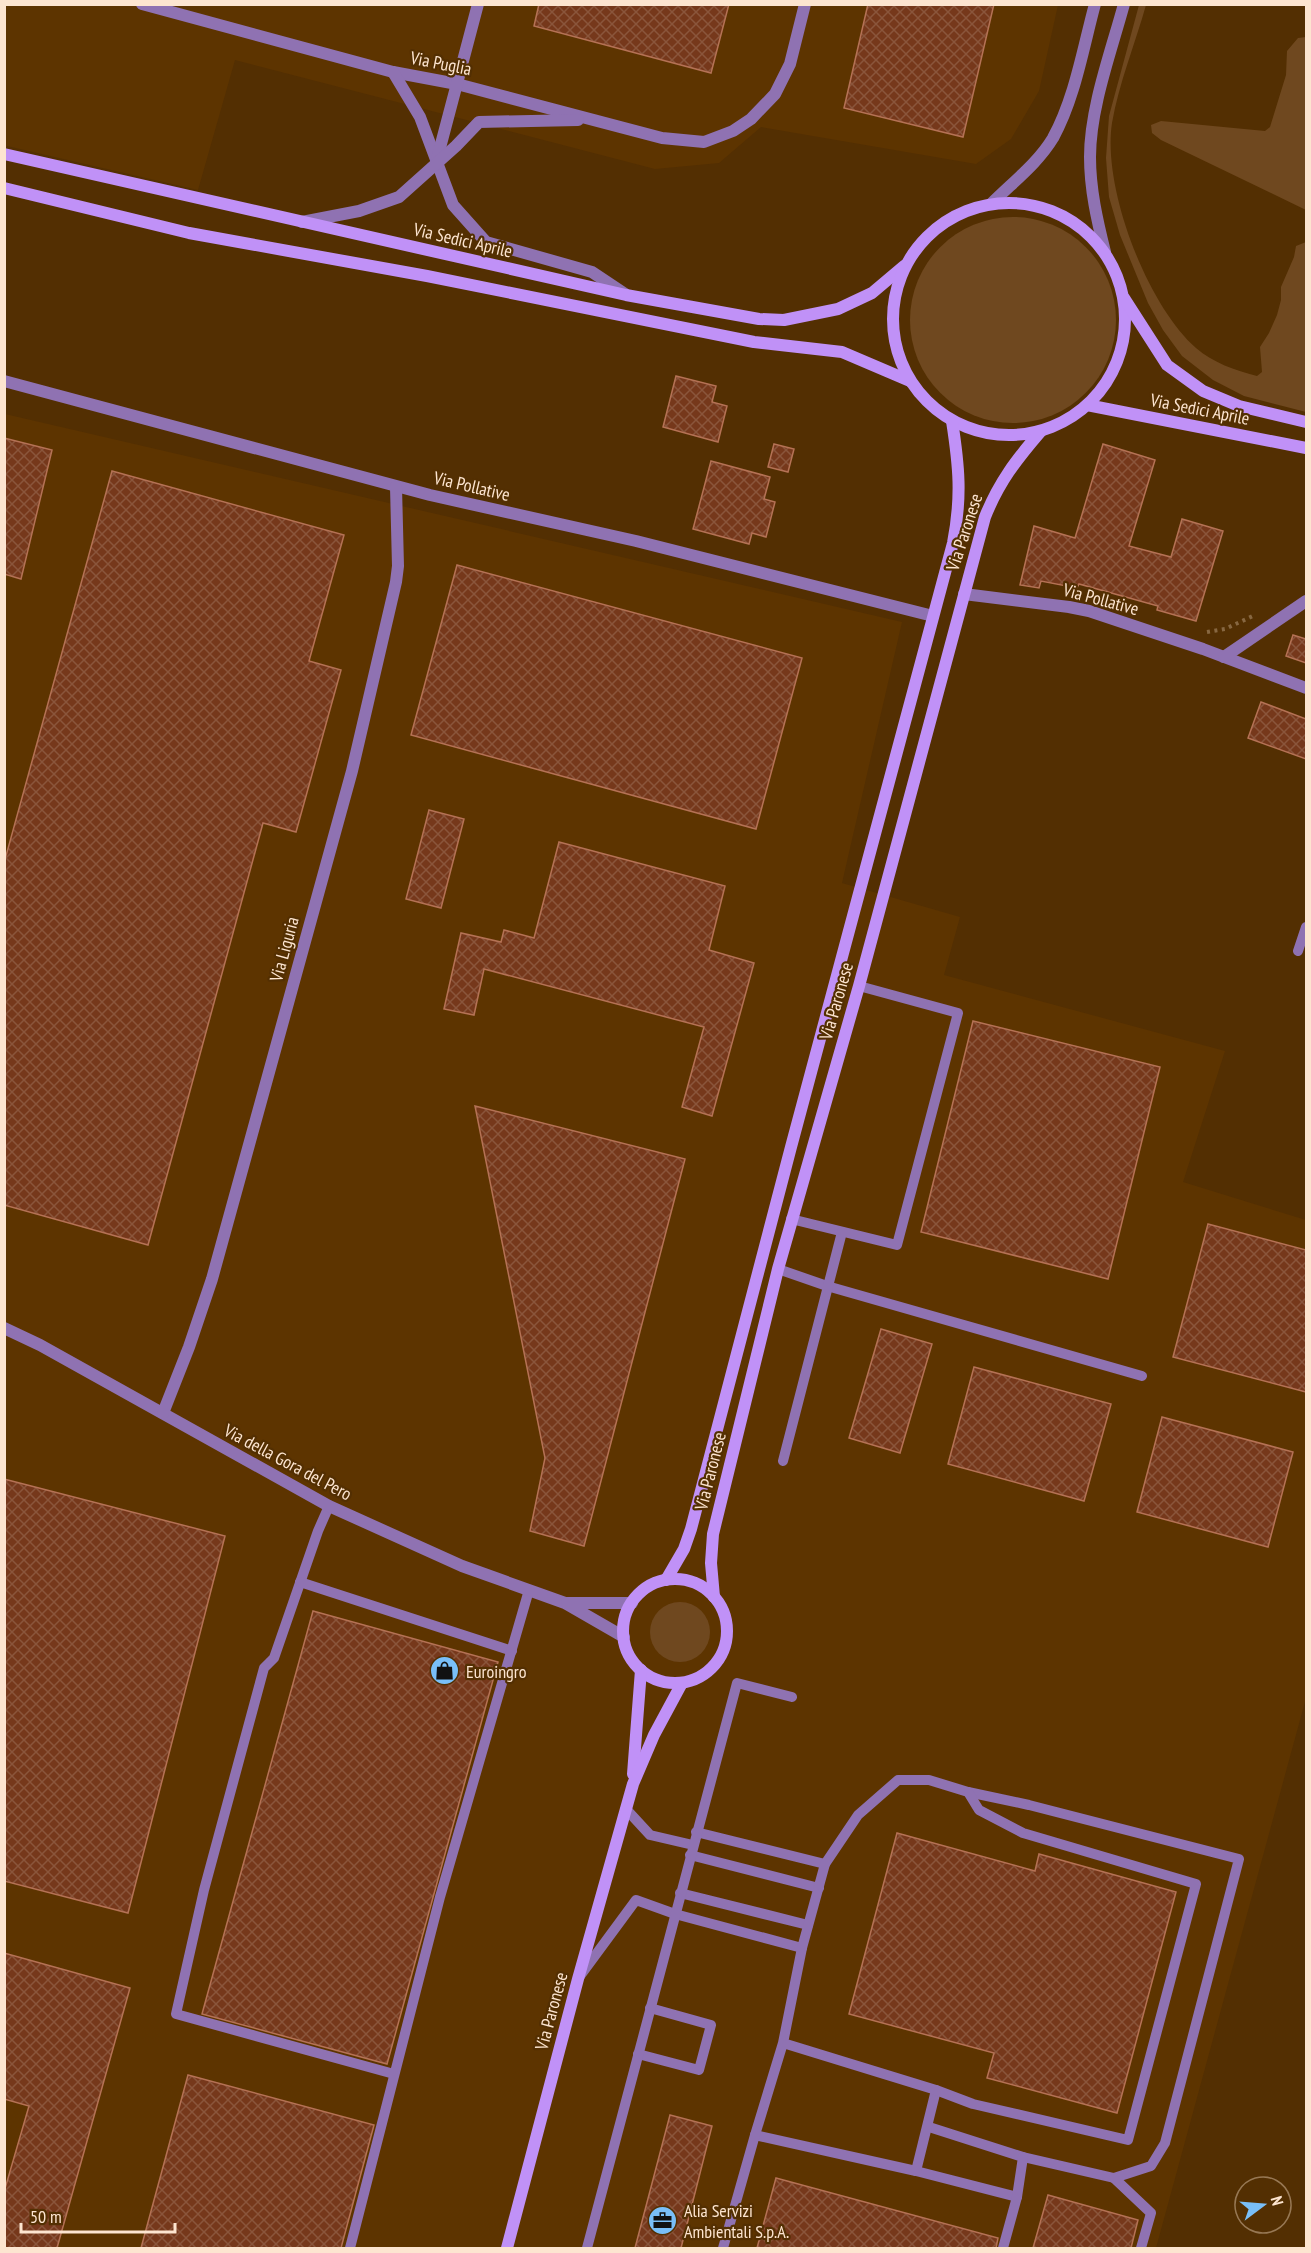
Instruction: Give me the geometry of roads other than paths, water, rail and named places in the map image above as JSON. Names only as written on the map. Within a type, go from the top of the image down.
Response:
[{"type":"main road","name":"Via Sedici Aprile","points":[[4,154],[626,295],[759,319],[784,320],[838,309],[872,293],[904,266],[925,237],[941,223],[957,214],[992,202],[1032,204],[1066,217],[1083,228],[1105,252],[1116,272],[1124,297],[1167,365],[1203,391],[1239,406],[1306,422]]},
{"type":"main road","name":"Via Sedici Aprile","points":[[4,188],[189,233],[427,276],[754,342],[842,352],[910,381]]},
{"type":"main road","name":"Via Sedici Aprile","points":[[904,266],[896,288],[892,310],[893,336],[899,358],[910,381],[934,408],[952,421],[986,433],[1021,435],[1041,431],[1058,425],[1087,405],[1110,376],[1120,354],[1125,325],[1124,297]]},
{"type":"main road","name":"Via Sedici Aprile","points":[[1087,405],[1306,448]]},
{"type":"main road","name":"Via Paronese","points":[[666,1580],[684,1549],[691,1529],[958,518],[960,469],[952,421]]},
{"type":"main road","name":"Via Paronese","points":[[507,2248],[578,1979],[633,1784],[654,1735],[682,1683],[697,1679],[711,1670],[726,1642],[727,1626],[723,1610],[714,1597],[711,1563],[713,1534],[778,1269],[859,986],[985,517],[994,494],[1007,472],[1041,431]]},
{"type":"main road","points":[[682,1683],[667,1683],[641,1671],[626,1650],[625,1620],[632,1603],[641,1592],[652,1584],[666,1580],[684,1580],[700,1586],[714,1597]]},
{"type":"main road","name":"Via Paronese","points":[[633,1784],[641,1671]]},
{"type":"street","points":[[436,164],[478,4]]},
{"type":"street","name":"Via Puglia","points":[[145,5],[393,72],[458,84],[662,138],[704,142],[733,131],[751,119],[775,94],[790,63],[806,4]]},
{"type":"street","points":[[992,202],[1037,159],[1052,139],[1064,116],[1095,4]]},
{"type":"street","points":[[1105,252],[1091,187],[1090,155],[1093,123],[1124,4]]},
{"type":"street","points":[[393,72],[420,117],[453,205],[486,242],[592,272],[626,295]]},
{"type":"street","points":[[300,222],[359,211],[399,197],[479,122],[595,120]]},
{"type":"street","name":"Via Pollative","points":[[4,381],[396,487],[636,541],[933,616]]},
{"type":"street","name":"Via Liguria","points":[[163,1413],[212,1279],[352,771],[396,582],[398,566],[396,487]]},
{"type":"street","name":"Via Pollative","points":[[964,594],[1089,611],[1306,688]]},
{"type":"street","points":[[1224,657],[1306,601]]},
{"type":"street","name":"Via della Gora del Pero","points":[[4,1328],[40,1345],[329,1506],[462,1566],[565,1603],[624,1637]]},
{"type":"street","name":"Via della Gora del Pero","points":[[565,1603],[632,1603]]},
{"type":"lane","points":[[1298,951],[1306,927]]},
{"type":"lane","points":[[791,1220],[897,1245],[958,1013],[859,986]]},
{"type":"lane","points":[[783,1461],[842,1232]]},
{"type":"lane","points":[[778,1269],[827,1286],[1142,1376]]},
{"type":"lane","points":[[329,1506],[274,1658],[264,1668],[204,1890],[176,2014],[394,2074]]},
{"type":"lane","points":[[300,1582],[512,1651]]},
{"type":"lane","points":[[350,2248],[440,1898],[529,1590]]},
{"type":"lane","points":[[587,2248],[737,1683],[792,1697]]},
{"type":"lane","points":[[723,2248],[783,2043],[802,1948],[825,1864],[858,1815],[898,1780],[929,1780],[968,1792],[1029,1805],[1239,1859],[1165,2143],[1151,2166],[1114,2178]]},
{"type":"lane","points":[[783,2043],[936,2090],[973,2104],[1128,2140],[1196,1884],[1023,1833],[979,1810],[968,1792]]},
{"type":"lane","points":[[626,1809],[650,1834],[692,1850],[819,1888]]},
{"type":"lane","points":[[696,1832],[825,1864]]},
{"type":"lane","points":[[680,1893],[808,1925]]},
{"type":"lane","points":[[578,1979],[636,1900],[675,1914],[802,1948]]},
{"type":"lane","points":[[638,2054],[699,2070],[711,2025],[650,2008]]},
{"type":"lane","points":[[916,2171],[936,2090]]},
{"type":"lane","points":[[928,2127],[1023,2157],[1114,2178],[1151,2213],[1141,2248]]},
{"type":"lane","points":[[755,2135],[916,2171],[1017,2197]]},
{"type":"lane","points":[[1003,2248],[1017,2197],[1023,2157]]},
{"type":"place","name":"Euroingro","points":[[445,1671]]},
{"type":"place","name":"Alia Servizi Ambientali S.p.A.","points":[[663,2220]]}]
